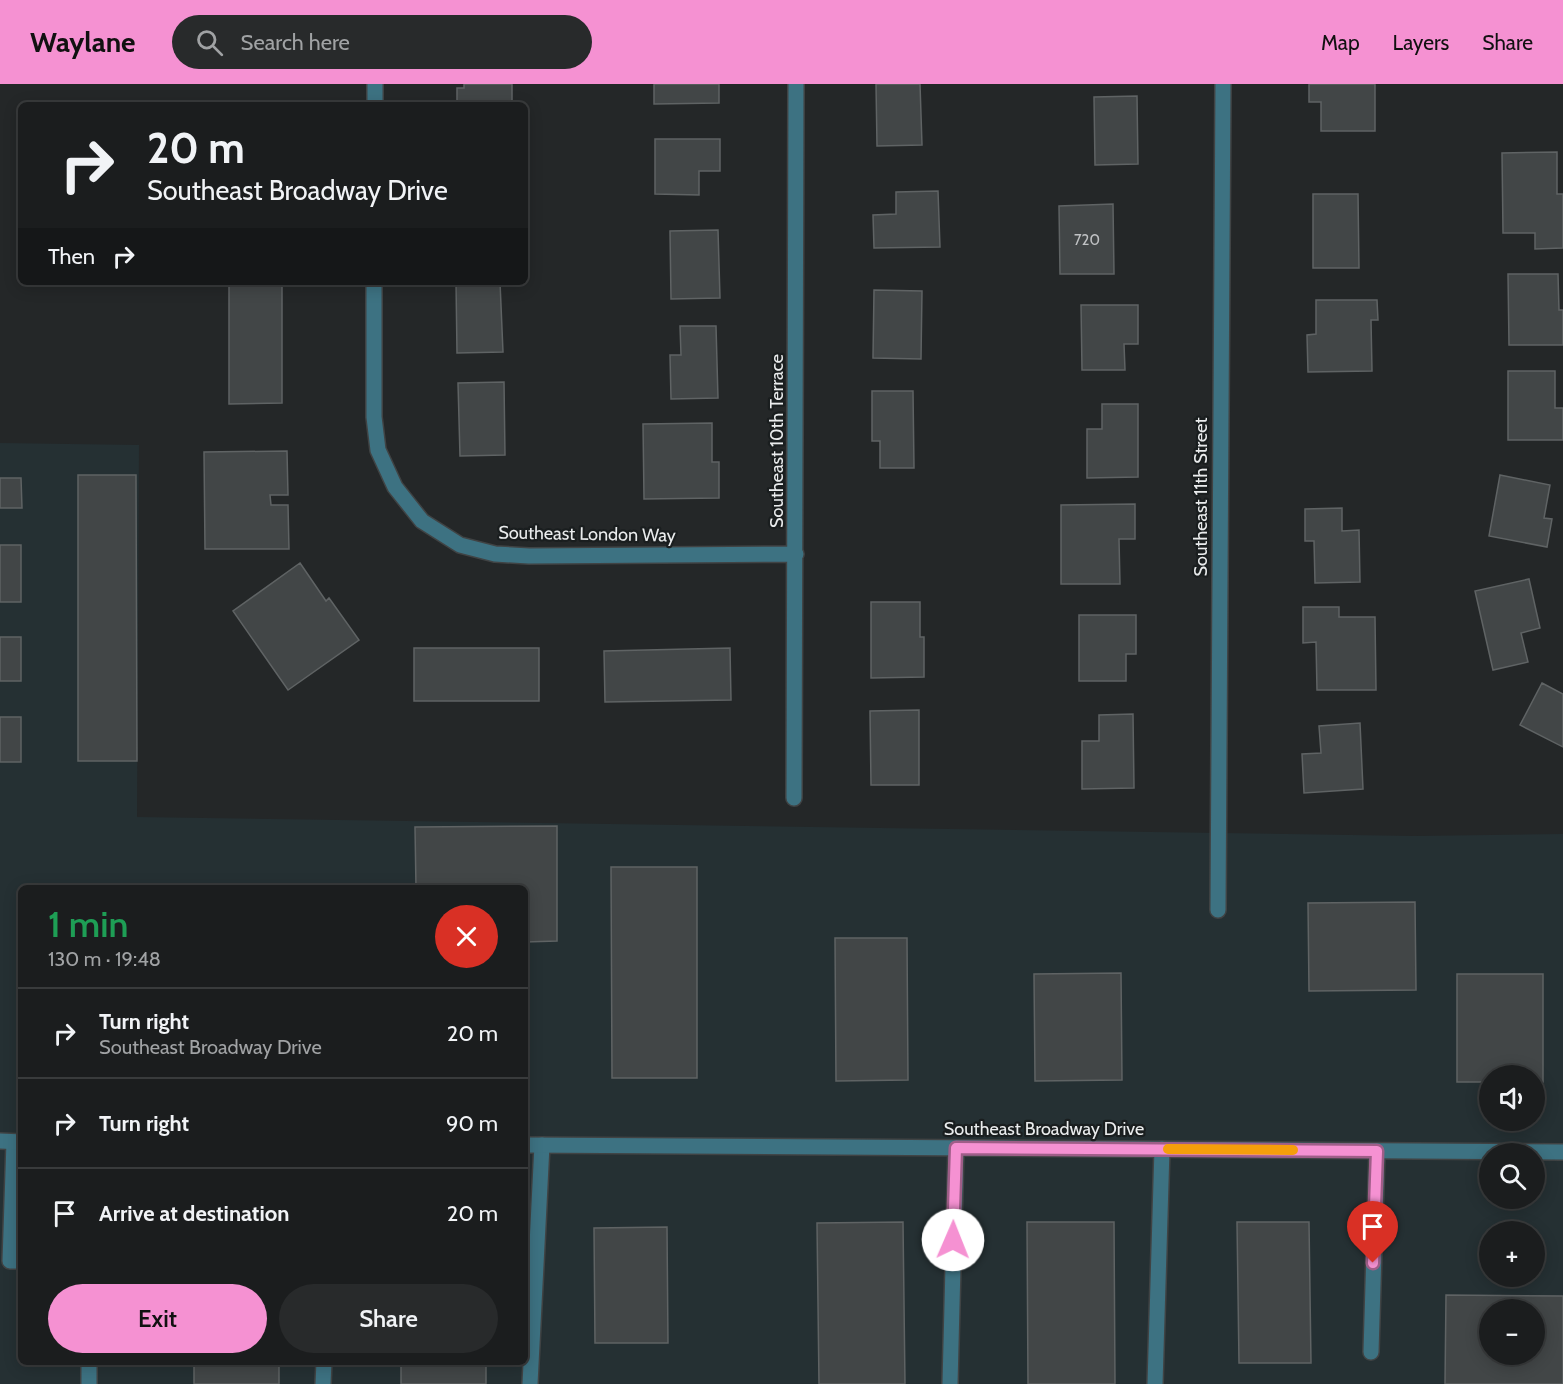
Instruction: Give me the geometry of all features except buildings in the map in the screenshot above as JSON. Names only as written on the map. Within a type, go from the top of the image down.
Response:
[{"type":"street","points":[[375,84],[375,102]]},
{"type":"street","name":"Southeast 10th Terrace","points":[[794,798],[796,84]]},
{"type":"street","name":"Southeast 11th Street","points":[[1218,910],[1223,84]]},
{"type":"street","name":"Southeast London Way","points":[[374,285],[374,417],[378,450],[395,487],[422,521],[460,544],[495,554],[529,556],[796,554]]},
{"type":"street","points":[[10,1261],[12,1142]]},
{"type":"street","name":"Southeast Broadway Drive","points":[[528,1145],[1563,1152]]},
{"type":"street","points":[[530,1384],[542,1145]]},
{"type":"street","points":[[950,1384],[956,1148]]},
{"type":"street","points":[[1155,1384],[1161,1149]]},
{"type":"street","points":[[1371,1352],[1377,1151]]},
{"type":"street","points":[[89,1365],[89,1384]]},
{"type":"street","points":[[323,1384],[324,1365]]},
{"type":"shaded area","points":[[0,443],[139,445],[137,817],[1415,836],[1563,834],[1563,1384],[0,1384]]},
{"type":"slow traffic","points":[[1168,1149],[1293,1150]]},
{"type":"route","points":[[953,1240],[956,1148],[1377,1151],[1373,1263]]}]
